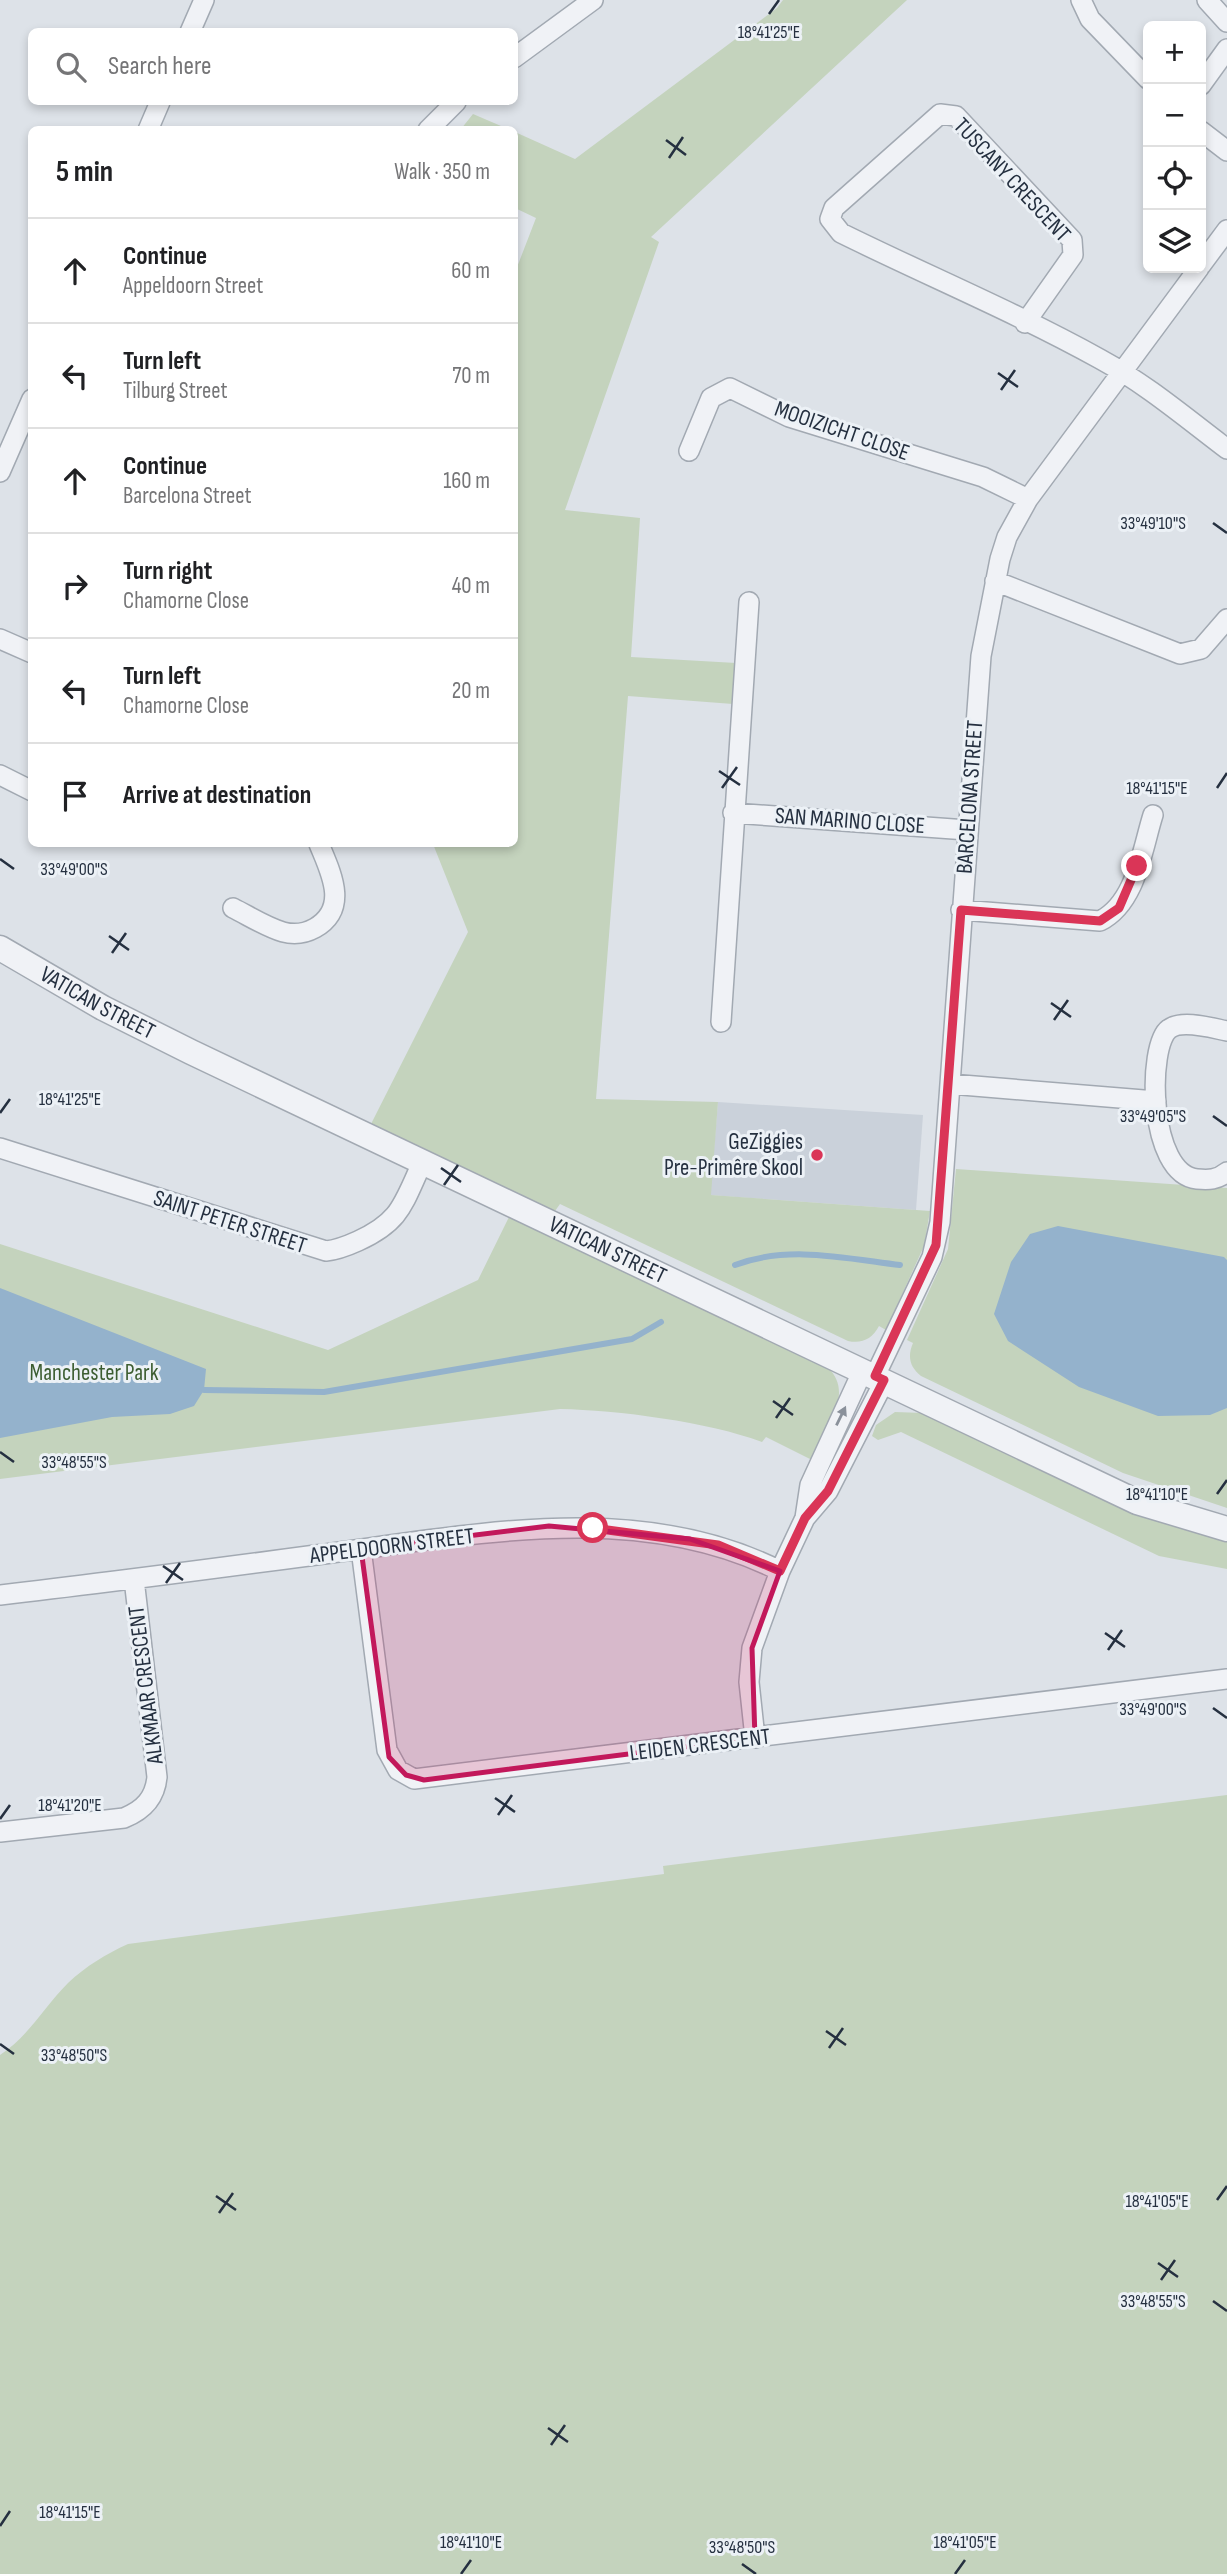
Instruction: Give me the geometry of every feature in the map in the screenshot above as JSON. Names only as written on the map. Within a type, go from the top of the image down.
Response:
[{"type":"street","points":[[192,28],[204,0]]},
{"type":"street","points":[[518,55],[593,0]]},
{"type":"street","points":[[1081,0],[1090,19],[1143,74]]},
{"type":"street","points":[[1207,0],[1227,22]]},
{"type":"street","points":[[1202,84],[1227,49]]},
{"type":"street","points":[[150,126],[159,105]]},
{"type":"street","points":[[432,126],[453,105]]},
{"type":"street","name":"TUSCANY CRESCENT","points":[[1025,323],[1073,255],[1072,240],[956,116],[940,114],[834,208],[832,225],[841,233],[1121,372],[1227,449]]},
{"type":"street","points":[[1206,135],[1227,151]]},
{"type":"street","name":"BARCELONA STREET","points":[[1206,258],[1227,230]]},
{"type":"street","name":"BARCELONA STREET","points":[[755,1738],[749,1682],[752,1648],[780,1571],[805,1518],[828,1491],[874,1375],[936,1245],[981,656],[995,581],[1007,537],[1028,499],[1195,273]]},
{"type":"street","name":"MOOIZICHT CLOSE","points":[[689,451],[711,398],[730,388],[789,416],[983,477],[1028,499]]},
{"type":"street","points":[[0,472],[28,408]]},
{"type":"street","points":[[995,581],[1180,654],[1201,649],[1227,619]]},
{"type":"street","points":[[721,1022],[749,602]]},
{"type":"street","points":[[0,639],[28,651]]},
{"type":"street","points":[[0,775],[28,789]]},
{"type":"street","name":"SAN MARINO CLOSE","points":[[733,813],[967,830]]},
{"type":"street","points":[[961,910],[1089,922],[1110,916],[1119,908],[1131,885],[1153,815]]},
{"type":"street","points":[[233,908],[293,934],[313,929],[322,923],[329,915],[336,894],[319,847]]},
{"type":"street","name":"VATICAN STREET","points":[[0,948],[103,1009],[1137,1502],[1227,1529]]},
{"type":"street","points":[[1227,1031],[1195,1026],[1175,1026],[1168,1029],[1159,1044],[1156,1101],[1161,1143],[1169,1161],[1191,1178],[1217,1179],[1227,1172]]},
{"type":"street","points":[[950,1084],[1156,1101]]},
{"type":"street","name":"SAINT PETER STREET","points":[[0,1148],[326,1251],[359,1240],[391,1222],[422,1161]]},
{"type":"street","name":"APPELDOORN STREET","points":[[0,1595],[549,1526],[593,1528],[718,1545],[780,1571]]},
{"type":"street","name":"LEIDEN CRESCENT","points":[[361,1549],[387,1750],[393,1764],[406,1775],[424,1780],[1227,1679]]},
{"type":"street","name":"ALKMAAR CRESCENT","points":[[0,1832],[124,1818],[144,1807],[151,1798],[157,1777],[134,1579]]},
{"type":"highlighted area","points":[[549,1526],[690,1539],[780,1571],[752,1648],[755,1738],[424,1780],[406,1775],[389,1757],[361,1549]]},
{"type":"shaded area","name":"GeZiggies Pre-Primêre Skool","points":[[718,1102],[923,1115],[916,1210],[710,1195]]},
{"type":"green space","points":[[783,0],[907,0],[651,237],[659,242],[565,510],[640,518],[631,657],[736,663],[733,704],[628,696],[596,1099],[718,1102],[711,1195],[930,1211],[924,1246],[886,1330],[879,1326],[870,1337],[858,1342],[848,1341],[560,1204],[555,1211],[371,1124],[468,932],[434,847],[518,847],[518,265],[536,218],[518,209],[518,133],[575,159],[777,8]]},
{"type":"green space","points":[[473,114],[501,126],[463,126]]},
{"type":"green space","points":[[956,1169],[1227,1188],[1227,1508],[1123,1473],[921,1376],[914,1369],[910,1357],[913,1343],[907,1340],[948,1249]]},
{"type":"green space","name":"Manchester Park","points":[[509,1217],[827,1367],[839,1388],[838,1400],[830,1425],[812,1460],[766,1437],[762,1442],[663,1418],[560,1409],[0,1479],[0,1244],[328,1350],[478,1280]]},
{"type":"green space","points":[[895,1412],[923,1413],[1140,1515],[1227,1542],[1227,1569],[1159,1556],[901,1432],[878,1440],[872,1436],[876,1425]]},
{"type":"green space","points":[[1227,1795],[1227,2574],[0,2574],[0,2055],[28,2030],[68,1983],[96,1961],[128,1944],[664,1874],[663,1866]]},
{"type":"water","points":[[1058,1226],[1224,1257],[1227,1260],[1227,1408],[1210,1415],[1158,1416],[1079,1387],[1008,1341],[994,1314],[1011,1262],[1030,1234]]},
{"type":"water","points":[[0,1288],[206,1369],[204,1390],[194,1406],[170,1414],[112,1417],[0,1438]]},
{"type":"waterway","points":[[735,1265],[755,1259],[796,1254],[900,1265]]},
{"type":"waterway","points":[[204,1390],[324,1392],[632,1339],[661,1322]]},
{"type":"place","name":"GeZiggies Pre-Primêre Skool","points":[[817,1155]]},
{"type":"route","points":[[593,1528],[656,1534],[718,1545],[780,1571],[805,1518],[828,1491],[884,1380],[875,1376],[936,1245],[940,1222],[961,910],[1100,921],[1119,908],[1137,866]]}]
